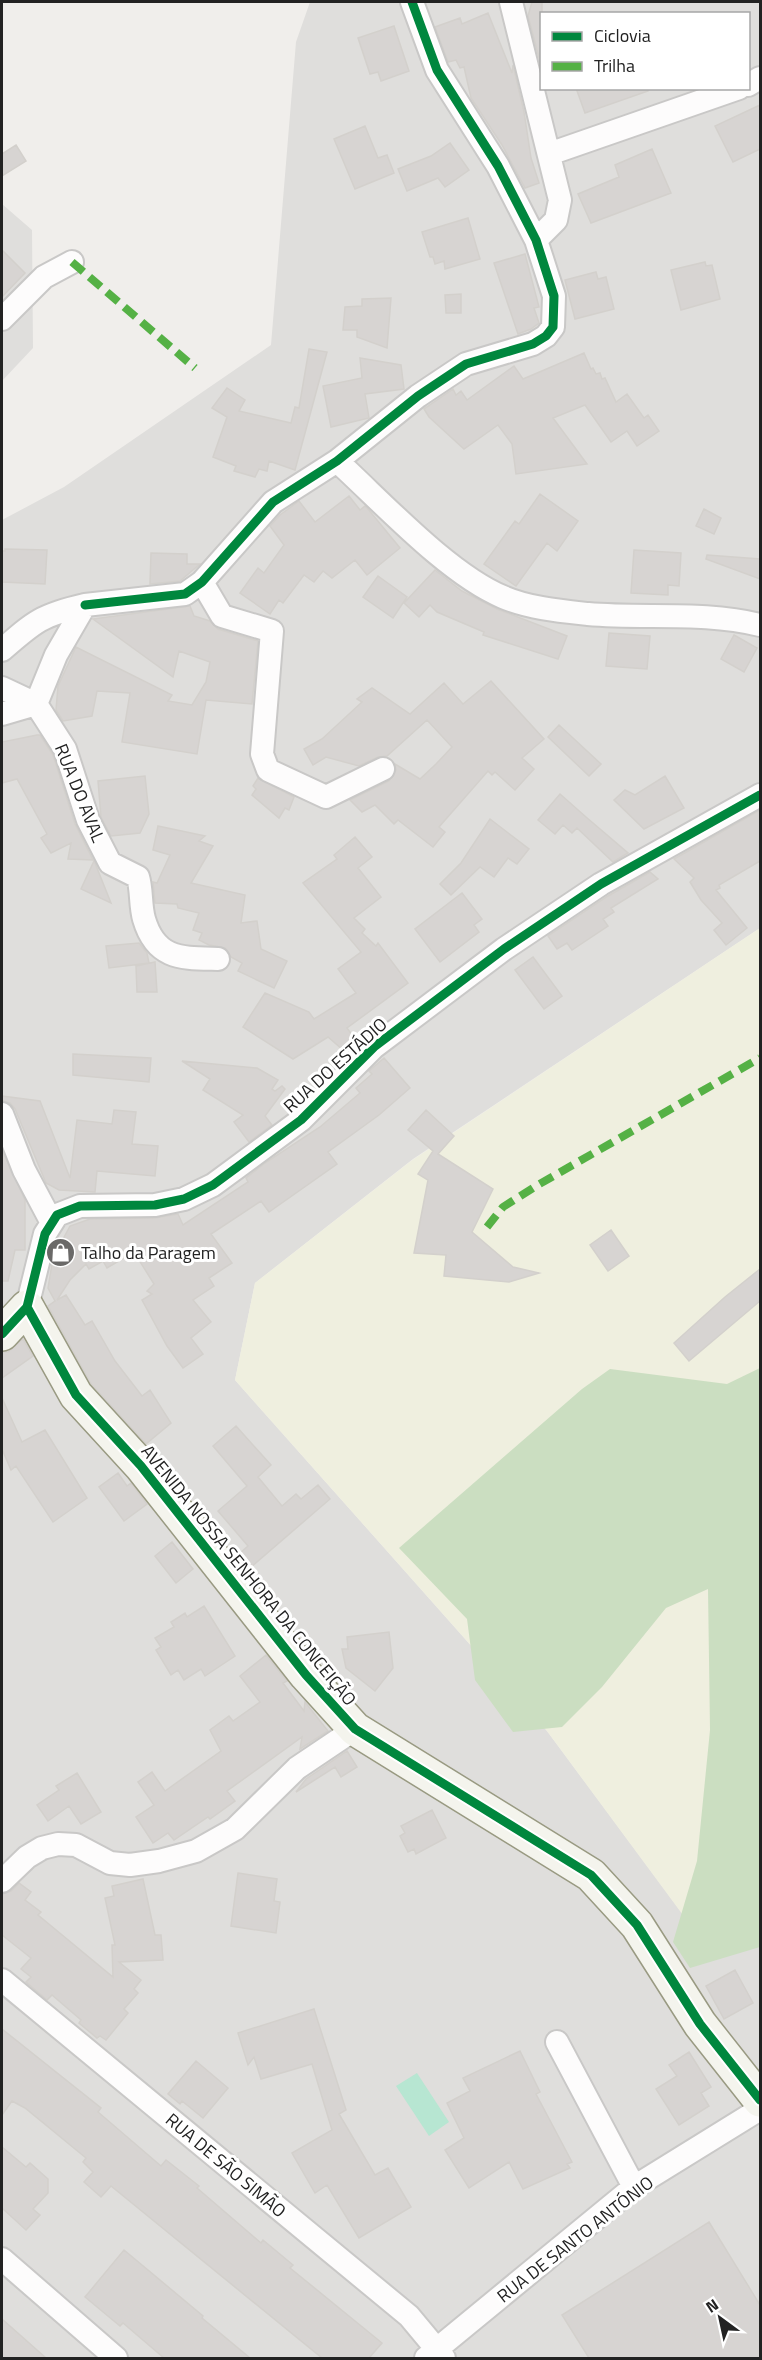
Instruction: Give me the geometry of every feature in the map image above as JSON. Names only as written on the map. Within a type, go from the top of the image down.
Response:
[{"type":"street","points":[[2,650],[33,622],[49,613],[85,605],[185,594],[202,582],[273,502],[338,461],[418,396],[466,364],[533,344],[546,336],[553,327],[554,296],[536,240],[498,166],[437,70],[412,2]]},
{"type":"street","points":[[511,2],[560,200],[556,220],[536,240]]},
{"type":"street","points":[[549,153],[733,90]]},
{"type":"street","points":[[2,319],[44,277],[72,262]]},
{"type":"street","points":[[338,461],[453,567],[503,597],[545,608],[587,614],[671,615],[760,625]]},
{"type":"street","points":[[202,582],[222,616],[272,631],[262,754],[268,770],[326,797],[383,769]]},
{"type":"street","points":[[36,704],[56,655],[85,605]]},
{"type":"street","points":[[2,688],[36,704]]},
{"type":"street","points":[[2,714],[36,704]]},
{"type":"street","name":"RUA DO AVAL","points":[[36,704],[65,749],[88,820],[110,863],[138,877],[144,920],[157,945],[171,956],[218,959]]},
{"type":"street","name":"RUA DO ESTÁDIO","points":[[51,1221],[64,1211],[80,1206],[155,1205],[184,1199],[213,1185],[301,1120],[374,1047],[504,949],[601,884],[760,795]]},
{"type":"street","points":[[2,1114],[24,1170],[51,1221],[45,1234],[27,1307],[2,1334]]},
{"type":"street","name":"AVENIDA NOSSA SENHORA DA CONCEIÇÃO","points":[[27,1307],[76,1395],[141,1467],[306,1675],[354,1729],[591,1875],[637,1925],[700,2024],[760,2100]]},
{"type":"street","points":[[2,1881],[27,1857],[42,1848],[58,1844],[76,1845],[110,1863],[130,1865],[159,1861],[196,1851],[235,1829],[297,1768],[354,1729]]},
{"type":"street","name":"RUA DE SÃO SIMÃO","points":[[2,1980],[409,2316],[435,2356]]},
{"type":"street","points":[[557,2042],[634,2187]]},
{"type":"street","name":"RUA DE SANTO ANTÓNIO","points":[[435,2356],[634,2187],[760,2109]]},
{"type":"street","points":[[2,2259],[116,2358]]},
{"type":"shaded area","points":[[310,2],[760,2],[760,928],[413,1159],[255,1283],[235,1380],[547,1731],[708,1948],[760,1914],[760,2358],[2,2358],[2,520],[64,487],[271,345],[296,42]]},
{"type":"shaded area","points":[[2,204],[32,230],[33,348],[2,381]]},
{"type":"green space","points":[[760,928],[760,1914],[708,1949],[547,1731],[235,1380],[255,1283],[411,1161]]},
{"type":"green space","points":[[760,1368],[760,1947],[690,1968],[673,1942],[697,1861],[710,1730],[708,1589],[666,1608],[602,1687],[562,1727],[513,1732],[475,1680],[467,1619],[399,1548],[582,1389],[610,1369],[727,1384]]},
{"type":"green space","points":[[417,2073],[449,2122],[429,2136],[396,2086]]},
{"type":"building","points":[[532,2],[542,2],[540,61],[528,16]]},
{"type":"building","points":[[488,13],[512,73],[513,65],[524,112],[531,158],[539,183],[525,188],[502,145],[471,98],[464,67],[460,68],[456,60],[448,62],[435,27],[460,18],[462,24]]},
{"type":"building","points":[[394,26],[409,71],[381,81],[378,72],[370,74],[358,38]]},
{"type":"building","points":[[577,90],[648,90],[648,91],[585,113]]},
{"type":"building","points":[[760,105],[760,149],[733,162],[715,126]]},
{"type":"building","points":[[365,126],[378,158],[387,155],[394,173],[355,189],[334,139]]},
{"type":"building","points":[[450,143],[469,170],[445,187],[438,178],[407,191],[398,169],[431,156]]},
{"type":"building","points":[[16,145],[26,161],[2,176],[2,154]]},
{"type":"building","points":[[652,149],[671,193],[591,223],[578,194],[619,177],[615,165]]},
{"type":"building","points":[[468,218],[480,259],[445,269],[444,261],[435,264],[433,257],[430,257],[422,232]]},
{"type":"building","points":[[2,250],[25,273],[2,297]]},
{"type":"building","points":[[525,254],[539,307],[534,308],[539,323],[518,334],[494,263]]},
{"type":"building","points":[[705,262],[706,266],[712,265],[720,299],[681,310],[671,270]]},
{"type":"building","points":[[596,272],[598,279],[606,277],[614,309],[575,319],[565,280]]},
{"type":"building","points":[[461,294],[461,313],[446,313],[445,295]]},
{"type":"building","points":[[391,298],[387,348],[357,337],[357,330],[343,330],[345,307],[362,306],[362,299]]},
{"type":"building","points":[[309,349],[327,352],[295,470],[269,461],[267,471],[259,469],[255,477],[234,471],[236,466],[213,457],[227,417],[212,408],[227,388],[245,400],[239,411],[291,423],[295,407],[299,408]]},
{"type":"building","points":[[584,353],[591,369],[593,368],[596,374],[600,373],[602,379],[605,378],[616,402],[627,394],[644,418],[648,415],[659,431],[637,446],[627,431],[611,442],[585,405],[553,418],[587,464],[516,474],[512,444],[498,425],[464,449],[429,417],[424,409],[453,389],[456,395],[461,391],[467,400],[514,366],[523,379]]},
{"type":"building","points":[[360,358],[401,365],[404,389],[365,394],[369,418],[331,427],[323,386],[362,378]]},
{"type":"building","points":[[540,494],[578,521],[557,551],[547,543],[516,586],[484,564],[515,521],[519,524]]},
{"type":"building","points":[[349,496],[360,510],[365,506],[368,509],[400,548],[367,575],[355,560],[332,578],[323,571],[314,582],[304,575],[283,603],[279,600],[270,614],[240,593],[258,568],[264,573],[284,545],[270,526],[280,515],[299,501],[315,522]]},
{"type":"building","points":[[704,509],[721,518],[714,534],[696,526]]},
{"type":"building","points":[[5,549],[47,550],[45,584],[2,582],[2,551]]},
{"type":"building","points":[[634,550],[681,553],[679,586],[668,585],[668,595],[631,593]]},
{"type":"building","points":[[151,553],[187,554],[187,564],[200,564],[180,581],[150,584]]},
{"type":"building","points":[[707,555],[760,559],[760,579],[706,559]]},
{"type":"building","points":[[435,570],[462,591],[497,609],[567,636],[558,659],[483,635],[484,632],[437,612],[430,605],[419,617],[404,603]]},
{"type":"building","points":[[378,576],[407,597],[393,618],[363,597]]},
{"type":"building","points":[[190,606],[194,616],[210,621],[218,629],[258,641],[252,704],[206,700],[197,754],[122,742],[130,693],[97,691],[92,716],[63,721],[56,710],[58,686],[76,647],[172,695],[168,701],[192,705],[206,682],[210,662],[179,651],[173,677],[93,619]]},
{"type":"building","points":[[609,633],[650,636],[647,669],[606,666]]},
{"type":"building","points":[[734,635],[757,648],[744,672],[721,659]]},
{"type":"building","points":[[491,681],[544,739],[522,758],[534,769],[515,790],[495,772],[492,775],[488,771],[439,827],[445,832],[433,847],[398,820],[394,824],[375,805],[362,812],[350,800],[389,781],[396,770],[395,764],[420,779],[436,764],[452,747],[427,720],[387,756],[378,757],[359,766],[326,757],[313,765],[304,749],[322,739],[362,702],[357,699],[372,688],[410,714],[444,683],[463,704]]},
{"type":"building","points":[[559,725],[601,764],[589,776],[548,737]]},
{"type":"building","points":[[40,735],[53,755],[75,824],[93,860],[68,859],[71,843],[51,853],[41,838],[47,834],[17,779],[2,783],[2,742]]},
{"type":"building","points":[[145,776],[149,814],[140,833],[111,836],[101,817],[98,781]]},
{"type":"building","points":[[665,776],[684,808],[644,829],[614,800],[625,790],[635,795]]},
{"type":"building","points":[[258,778],[294,797],[289,810],[285,808],[279,818],[252,795],[256,789],[253,786]]},
{"type":"building","points":[[560,794],[628,853],[613,862],[577,828],[572,833],[563,825],[555,834],[538,820]]},
{"type":"building","points":[[760,810],[760,861],[719,885],[720,888],[716,890],[747,928],[726,945],[714,930],[722,923],[701,900],[690,882],[694,878],[674,859]]},
{"type":"building","points":[[490,819],[529,849],[517,864],[508,858],[494,877],[480,867],[451,895],[440,884],[461,863]]},
{"type":"building","points":[[158,826],[205,836],[199,841],[213,846],[191,883],[245,895],[241,923],[257,921],[261,949],[287,961],[274,988],[238,971],[242,963],[231,957],[225,948],[209,945],[199,940],[202,933],[193,930],[199,913],[178,908],[177,904],[155,903],[153,882],[157,883],[170,855],[153,850]]},
{"type":"building","points":[[355,837],[372,857],[358,868],[381,897],[354,918],[365,929],[362,933],[376,946],[378,943],[408,983],[347,1028],[355,1039],[343,1050],[328,1037],[293,1059],[243,1027],[265,993],[309,1012],[314,1019],[356,993],[338,969],[361,952],[303,883],[337,859],[334,855]]},
{"type":"building","points":[[94,861],[95,863],[111,903],[81,889]]},
{"type":"building","points":[[650,872],[658,879],[611,908],[614,912],[603,919],[608,926],[572,950],[567,943],[557,949],[548,936],[608,896]]},
{"type":"building","points":[[462,893],[482,919],[474,925],[479,932],[440,962],[415,929]]},
{"type":"building","points":[[139,943],[147,953],[149,963],[109,968],[106,946]]},
{"type":"building","points":[[533,957],[562,996],[544,1009],[515,970]]},
{"type":"building","points":[[155,962],[157,992],[137,992],[136,966]]},
{"type":"building","points":[[73,1054],[151,1058],[149,1082],[73,1075]]},
{"type":"building","points":[[384,1058],[410,1088],[379,1115],[328,1152],[337,1164],[269,1212],[261,1201],[211,1234],[232,1263],[209,1278],[214,1286],[193,1300],[211,1322],[191,1338],[203,1354],[183,1368],[167,1346],[142,1300],[152,1294],[147,1291],[154,1284],[134,1252],[107,1268],[103,1261],[89,1269],[86,1264],[70,1280],[57,1300],[66,1295],[85,1325],[92,1321],[115,1361],[142,1396],[150,1390],[171,1423],[146,1444],[91,1384],[48,1306],[55,1301],[48,1288],[53,1258],[70,1226],[90,1219],[155,1218],[178,1214],[183,1225],[248,1182],[246,1178],[265,1163],[320,1127],[360,1093],[356,1088],[372,1074],[369,1071]]},
{"type":"building","points":[[182,1061],[257,1068],[278,1080],[272,1089],[275,1091],[282,1086],[285,1089],[265,1116],[272,1125],[249,1142],[234,1122],[243,1115],[203,1090],[210,1079]]},
{"type":"building","points":[[2,1096],[40,1101],[70,1178],[77,1120],[112,1124],[114,1110],[136,1112],[132,1144],[158,1146],[155,1176],[97,1171],[95,1192],[59,1190],[46,1183],[15,1109],[10,1103],[2,1101]]},
{"type":"building","points":[[426,1110],[454,1136],[438,1154],[493,1189],[472,1232],[513,1267],[539,1273],[509,1282],[444,1276],[446,1255],[414,1253],[428,1180],[418,1174],[433,1151],[408,1130]]},
{"type":"building","points":[[2,1150],[25,1200],[25,1250],[15,1250],[8,1281],[2,1281]]},
{"type":"building","points":[[611,1230],[629,1256],[608,1271],[590,1245]]},
{"type":"building","points":[[760,1269],[760,1301],[689,1361],[674,1343]]},
{"type":"building","points":[[23,1339],[33,1356],[2,1378],[2,1352],[8,1352]]},
{"type":"building","points":[[2,1398],[22,1442],[45,1430],[87,1498],[53,1522],[16,1466],[11,1470],[2,1449]]},
{"type":"building","points":[[236,1426],[271,1465],[258,1477],[282,1506],[296,1494],[301,1499],[318,1485],[330,1499],[251,1567],[239,1554],[248,1546],[218,1511],[247,1486],[213,1446]]},
{"type":"building","points":[[118,1473],[127,1486],[131,1483],[147,1504],[124,1521],[99,1487]]},
{"type":"building","points":[[172,1542],[193,1569],[176,1583],[155,1556]]},
{"type":"building","points":[[204,1606],[235,1656],[205,1676],[201,1669],[184,1680],[178,1670],[171,1675],[156,1650],[161,1647],[155,1638],[174,1627],[171,1622],[185,1613],[187,1617]]},
{"type":"building","points":[[389,1632],[393,1668],[375,1691],[346,1668],[342,1649],[348,1649],[347,1637]]},
{"type":"building","points":[[266,1655],[287,1681],[283,1683],[304,1711],[305,1702],[328,1731],[300,1749],[302,1737],[227,1791],[235,1801],[210,1819],[208,1817],[174,1840],[168,1833],[153,1843],[136,1817],[154,1805],[138,1782],[152,1772],[165,1791],[221,1751],[210,1730],[229,1716],[233,1721],[260,1702],[240,1676]]},
{"type":"building","points":[[347,1751],[357,1767],[341,1777],[335,1767],[296,1792],[306,1779]]},
{"type":"building","points":[[77,1773],[101,1812],[81,1824],[69,1806],[48,1821],[37,1805],[59,1790],[56,1786]]},
{"type":"building","points":[[432,1810],[446,1838],[416,1854],[414,1849],[408,1852],[400,1836],[405,1833],[401,1826]]},
{"type":"building","points":[[238,1873],[277,1879],[274,1901],[280,1902],[276,1933],[231,1926]]},
{"type":"building","points":[[143,1879],[155,1935],[161,1935],[163,1960],[119,1962],[141,1980],[134,1989],[138,1993],[124,2009],[128,2013],[106,2040],[100,2036],[97,2038],[79,2023],[81,2020],[52,1995],[47,2000],[26,1982],[31,1977],[21,1969],[31,1958],[2,1935],[2,1894],[11,1891],[19,1883],[31,1892],[25,1900],[41,1912],[38,1915],[113,1977],[112,1945],[115,1945],[105,1898],[114,1896],[112,1886]]},
{"type":"building","points":[[735,1970],[753,2003],[724,2019],[706,1986]]},
{"type":"building","points":[[314,2009],[346,2110],[339,2114],[375,2175],[388,2168],[411,2207],[359,2238],[327,2185],[315,2193],[292,2153],[332,2130],[312,2064],[261,2079],[254,2057],[248,2065],[238,2033]]},
{"type":"building","points":[[2,2029],[101,2108],[98,2112],[161,2166],[166,2160],[199,2186],[197,2188],[261,2243],[263,2240],[293,2265],[290,2268],[382,2343],[369,2358],[322,2358],[111,2186],[101,2197],[84,2182],[93,2172],[83,2162],[86,2158],[25,2108],[12,2101],[2,2115]]},
{"type":"building","points":[[520,2051],[540,2092],[536,2094],[572,2162],[567,2164],[570,2168],[523,2189],[509,2162],[469,2188],[445,2150],[464,2138],[447,2103],[470,2091],[463,2078]]},
{"type":"building","points":[[689,2052],[711,2087],[701,2093],[709,2106],[679,2125],[656,2089],[677,2076],[669,2065]]},
{"type":"building","points":[[196,2061],[228,2088],[203,2118],[182,2101],[180,2104],[168,2094]]},
{"type":"building","points":[[2,2147],[26,2167],[30,2163],[48,2179],[48,2193],[33,2209],[40,2215],[26,2230],[2,2208]]},
{"type":"building","points":[[709,2222],[760,2305],[760,2358],[589,2358],[562,2315]]},
{"type":"building","points":[[124,2250],[250,2358],[164,2358],[123,2323],[120,2326],[85,2297]]},
{"type":"building","points":[[2,2319],[46,2358],[2,2358]]},
{"type":"marked path","points":[[72,262],[195,368]]},
{"type":"marked path","points":[[487,1227],[503,1207],[536,1186],[760,1058]]},
{"type":"cycle path","points":[[85,605],[185,594],[202,582],[273,502],[337,461],[418,396],[466,364],[533,344],[546,336],[553,327],[554,296],[536,240],[498,166],[437,70],[412,2]]},
{"type":"cycle path","points":[[2,1334],[27,1307],[45,1234],[57,1215],[80,1206],[155,1205],[184,1199],[213,1185],[301,1120],[374,1047],[504,949],[601,884],[760,795]]},
{"type":"cycle path","points":[[27,1307],[76,1395],[141,1466],[306,1675],[355,1729],[591,1875],[637,1925],[700,2024],[760,2100]]},
{"type":"place","name":"Talho da Paragem","points":[[60,1252]]}]
